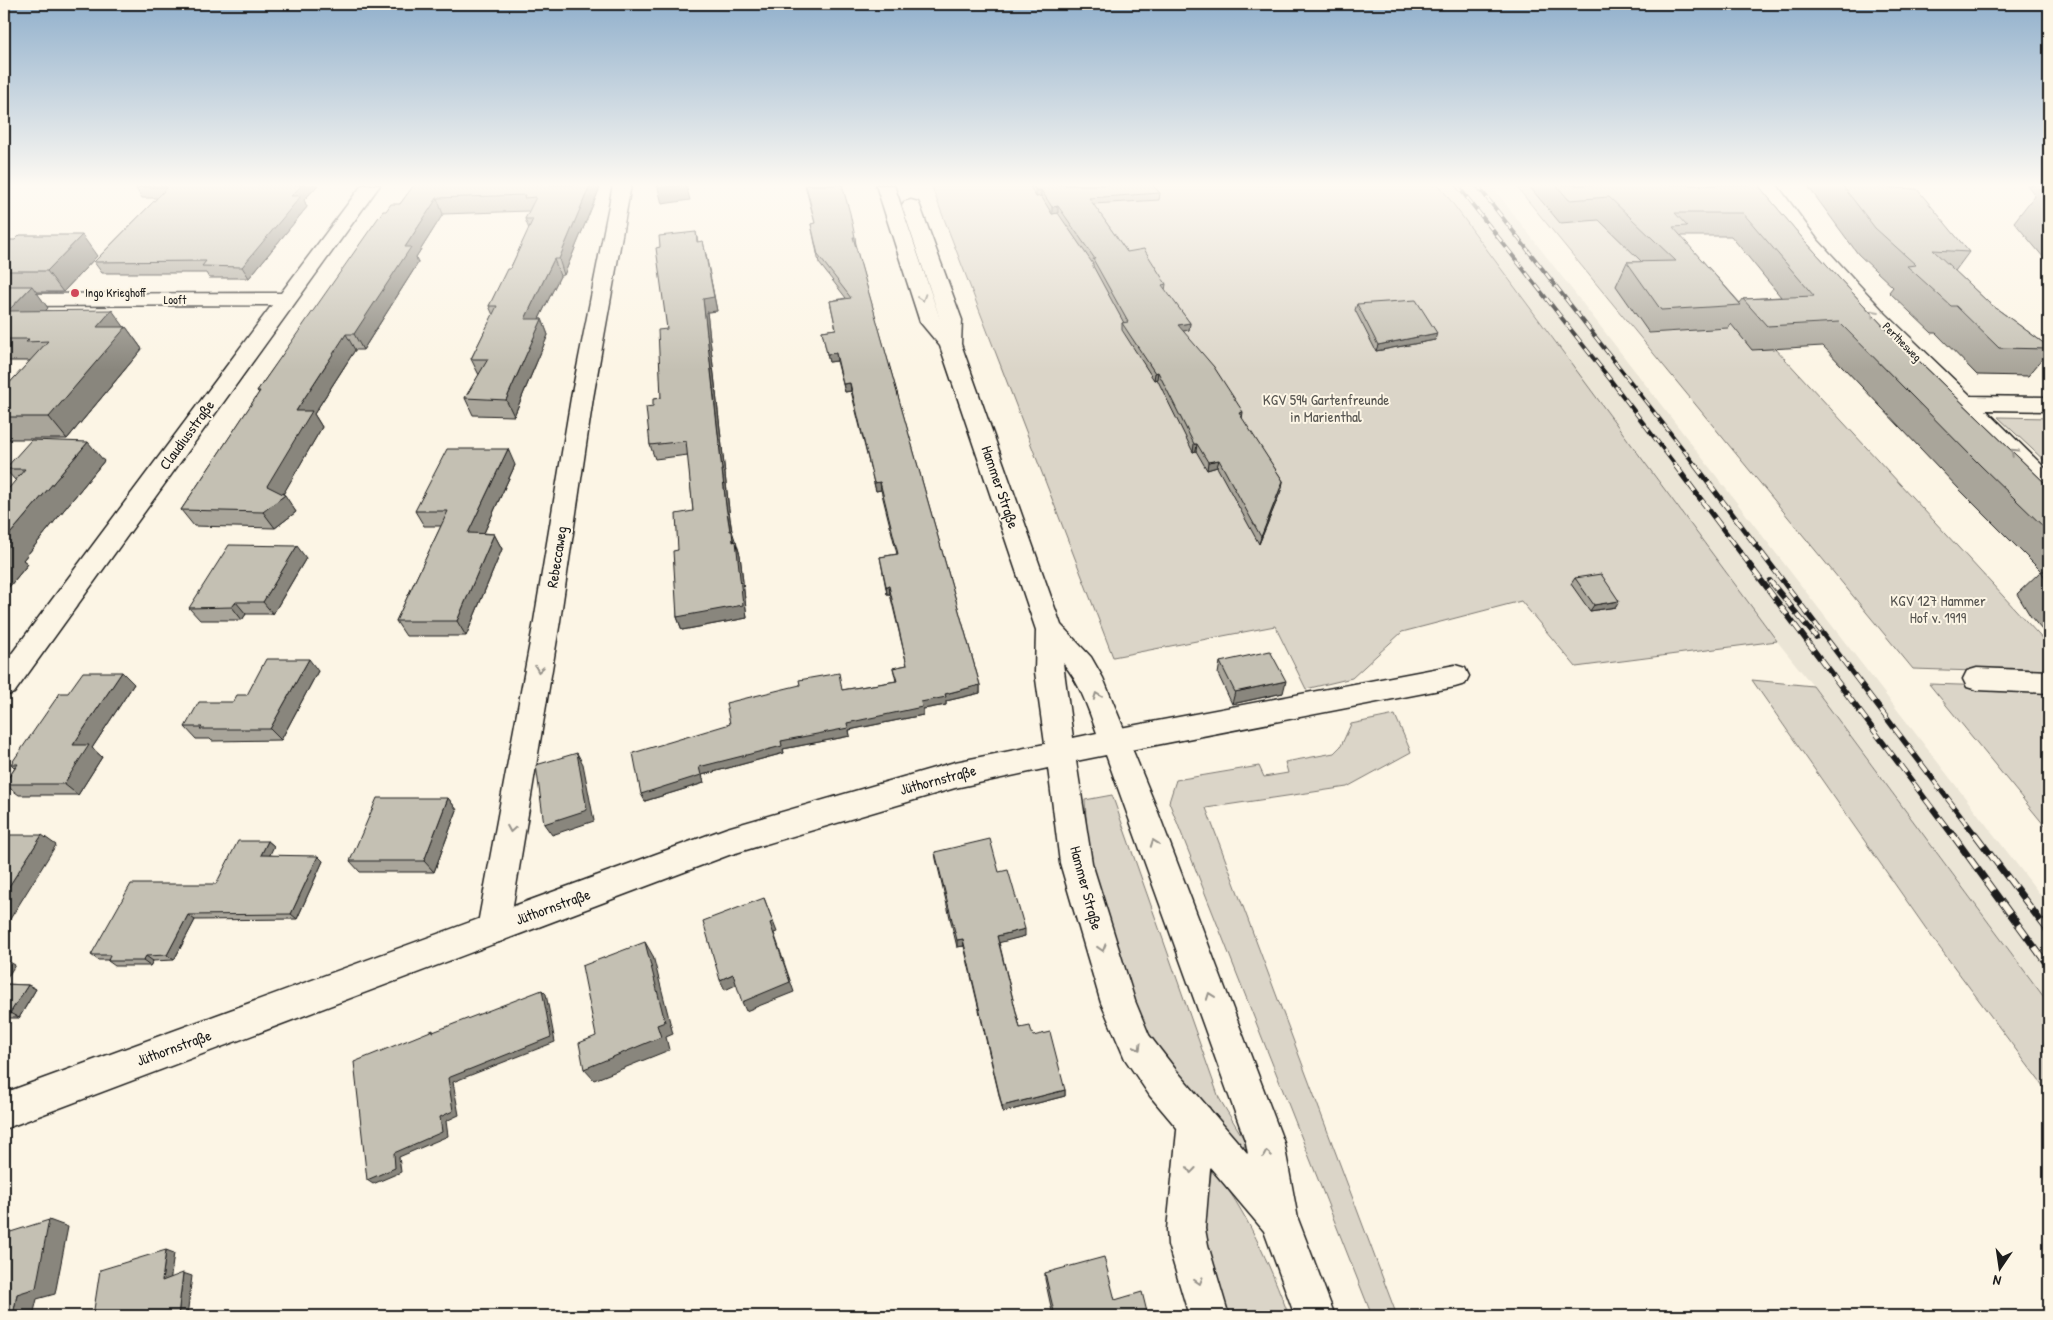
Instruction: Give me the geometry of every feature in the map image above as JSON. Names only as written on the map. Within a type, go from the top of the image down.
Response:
[{"type":"street","name":"Claudiusstraße","points":[[4,684],[326,247]]},
{"type":"street","name":"Rebeccaweg","points":[[493,930],[547,621],[582,398],[610,247]]},
{"type":"street","name":"Hammer Straße","points":[[905,247],[930,322],[950,344],[1049,630],[1049,672],[1062,753],[1076,863],[1118,1003],[1137,1047],[1163,1083],[1279,1220]]},
{"type":"street","name":"Hammer Straße","points":[[926,247],[952,320],[950,344]]},
{"type":"street","name":"Perthesweg","points":[[1814,247],[1879,318],[2049,486]]},
{"type":"street","name":"Looft","points":[[4,300],[287,299]]},
{"type":"street","points":[[1964,403],[2049,404]]},
{"type":"street","name":"Hammer Straße","points":[[1049,630],[1082,665],[1093,686],[1115,741],[1265,1143],[1279,1220],[1315,1316]]},
{"type":"street","points":[[1115,741],[1454,676]]},
{"type":"street","points":[[1977,679],[2049,682]]},
{"type":"street","name":"Jüthornstraße","points":[[4,1111],[727,842],[946,777],[1115,741]]},
{"type":"street","points":[[1196,1121],[1186,1229],[1188,1245],[1210,1316]]},
{"type":"shaded area","points":[[1485,247],[1539,247],[2049,906],[2049,1004],[1813,686],[1777,641]]},
{"type":"green space","name":"KGV 594 Gartenfreunde in Marienthal","points":[[955,247],[1485,247],[1777,641],[1576,667],[1521,601],[1402,632],[1352,678],[1306,689],[1275,626],[1113,657]]},
{"type":"green space","name":"KGV 127 Hammer Hof v. 1919","points":[[1566,247],[1682,247],[2049,646],[2049,664],[2037,673],[1913,669]]},
{"type":"green space","points":[[1998,417],[2049,418],[2049,465]]},
{"type":"green space","points":[[1752,680],[1813,686],[2049,1004],[2049,1094],[1934,940]]},
{"type":"green space","points":[[1929,684],[2049,688],[2049,831]]},
{"type":"green space","points":[[1395,715],[1411,752],[1347,787],[1206,808],[1397,1316],[1372,1316],[1169,802],[1176,780],[1259,766],[1264,777],[1288,773],[1285,762],[1334,753],[1341,746],[1351,724]]},
{"type":"green space","points":[[1112,795],[1219,1098],[1245,1141],[1245,1146],[1242,1148],[1168,1067],[1137,1018],[1088,854],[1085,800]]},
{"type":"green space","points":[[1212,1167],[1225,1184],[1256,1238],[1289,1316],[1227,1316],[1211,1265],[1207,1244],[1207,1208]]},
{"type":"building","points":[[4,247],[71,247],[47,271],[4,271]]},
{"type":"building","points":[[109,247],[259,247],[242,267],[202,266],[206,261],[94,262]]},
{"type":"building","points":[[358,247],[411,247],[354,334],[346,334],[296,411],[312,411],[267,486],[285,495],[263,512],[181,510],[260,391],[257,391]]},
{"type":"building","points":[[520,247],[564,247],[559,259],[554,259],[525,319],[542,319],[506,400],[465,398],[488,359],[471,359],[497,306],[489,306],[507,269],[510,269]]},
{"type":"building","points":[[704,247],[714,297],[703,299],[726,506],[733,542],[736,541],[743,605],[677,617],[673,551],[678,550],[676,514],[693,511],[686,441],[650,445],[646,407],[653,406],[653,399],[661,398],[658,330],[667,329],[656,248]]},
{"type":"building","points":[[816,247],[856,247],[980,685],[945,694],[946,697],[921,702],[922,707],[847,723],[848,728],[781,741],[782,746],[699,767],[701,775],[641,794],[633,753],[730,724],[726,703],[800,685],[799,680],[839,673],[842,690],[897,681],[893,668],[907,665],[889,586],[886,586],[880,557],[898,554],[880,482],[874,483],[850,383],[843,384],[836,353],[827,354],[822,331],[836,329],[830,301],[851,298],[818,255]]},
{"type":"building","points":[[1086,247],[1123,247],[1127,252],[1144,249],[1166,284],[1162,285],[1190,323],[1178,325],[1214,367],[1243,412],[1239,413],[1283,481],[1261,537],[1219,460],[1208,462],[1197,444],[1194,444],[1158,372],[1155,373],[1122,323],[1128,322],[1093,259],[1095,259]]},
{"type":"building","points":[[1661,247],[1690,247],[1741,305],[1661,310],[1627,262],[1676,261]]},
{"type":"building","points":[[1772,247],[1810,247],[1885,328],[2049,487],[2049,532],[1839,322],[1767,326],[1743,299],[1814,296]]},
{"type":"building","points":[[1896,247],[1965,247],[1969,252],[1933,250],[1989,303],[2049,347],[2049,349],[1999,348],[1956,306],[1951,306],[1907,266],[1916,265]]},
{"type":"building","points":[[4,286],[32,286],[8,311],[112,310],[97,327],[126,327],[49,417],[4,417],[4,389],[48,341],[26,342],[29,339],[4,339]]},
{"type":"building","points":[[1416,300],[1437,333],[1378,345],[1357,304]]},
{"type":"building","points":[[31,440],[88,442],[4,541],[4,494],[25,469],[5,469]]},
{"type":"building","points":[[447,449],[508,449],[468,533],[494,534],[457,621],[396,621],[448,511],[415,511]]},
{"type":"building","points":[[229,545],[297,546],[263,602],[236,602],[232,607],[189,608]]},
{"type":"building","points":[[2041,571],[2049,571],[2049,584]]},
{"type":"building","points":[[1601,574],[1619,601],[1594,605],[1575,578]]},
{"type":"building","points":[[1270,651],[1286,681],[1235,692],[1220,662]]},
{"type":"building","points":[[266,659],[309,659],[270,729],[200,729],[202,727],[185,727],[199,702],[233,702],[237,695],[247,695]]},
{"type":"building","points":[[83,672],[122,672],[73,745],[89,745],[64,784],[4,784],[18,764],[11,764],[60,693],[68,693]]},
{"type":"building","points":[[577,753],[587,810],[544,824],[536,765]]},
{"type":"building","points":[[377,798],[448,798],[424,861],[350,861]]},
{"type":"building","points":[[4,835],[42,835],[4,894]]},
{"type":"building","points":[[990,839],[999,872],[1008,870],[1025,929],[997,936],[1020,1028],[1030,1026],[1033,1036],[1050,1032],[1065,1090],[1002,1106],[963,939],[957,940],[935,852]]},
{"type":"building","points":[[238,841],[268,841],[261,855],[318,856],[291,914],[188,915],[167,955],[146,956],[143,961],[108,961],[110,955],[91,955],[131,884],[216,884]]},
{"type":"building","points":[[764,898],[773,922],[770,923],[790,982],[742,1002],[733,974],[720,980],[703,921]]},
{"type":"building","points":[[645,942],[665,1022],[657,1025],[661,1037],[584,1069],[579,1043],[596,1036],[582,966]]},
{"type":"building","points":[[4,984],[28,985],[10,1013],[4,1013]]},
{"type":"building","points":[[542,990],[551,1037],[448,1078],[453,1111],[440,1117],[442,1132],[394,1153],[395,1168],[367,1180],[354,1062],[433,1030],[433,1032]]},
{"type":"building","points":[[49,1220],[36,1288],[17,1294],[13,1316],[4,1316],[4,1234]]},
{"type":"building","points":[[166,1250],[162,1281],[183,1273],[178,1316],[93,1316],[100,1270]]},
{"type":"building","points":[[1104,1257],[1115,1300],[1142,1292],[1148,1316],[1055,1316],[1045,1273]]},
{"type":"railway","points":[[1506,247],[1676,466]]},
{"type":"railway","points":[[1525,247],[1696,466]]},
{"type":"railway","points":[[1675,465],[1953,836]]},
{"type":"railway","points":[[1695,465],[1976,836]]},
{"type":"railway","points":[[1770,581],[1816,637]]},
{"type":"railway","points":[[1952,834],[2049,967]]},
{"type":"railway","points":[[1975,834],[1990,854]]},
{"type":"railway","points":[[1990,854],[2049,932]]},
{"type":"railway","points":[[1990,854],[1993,858]]},
{"type":"place","name":"Ingo Krieghoff","points":[[75,293]]}]
